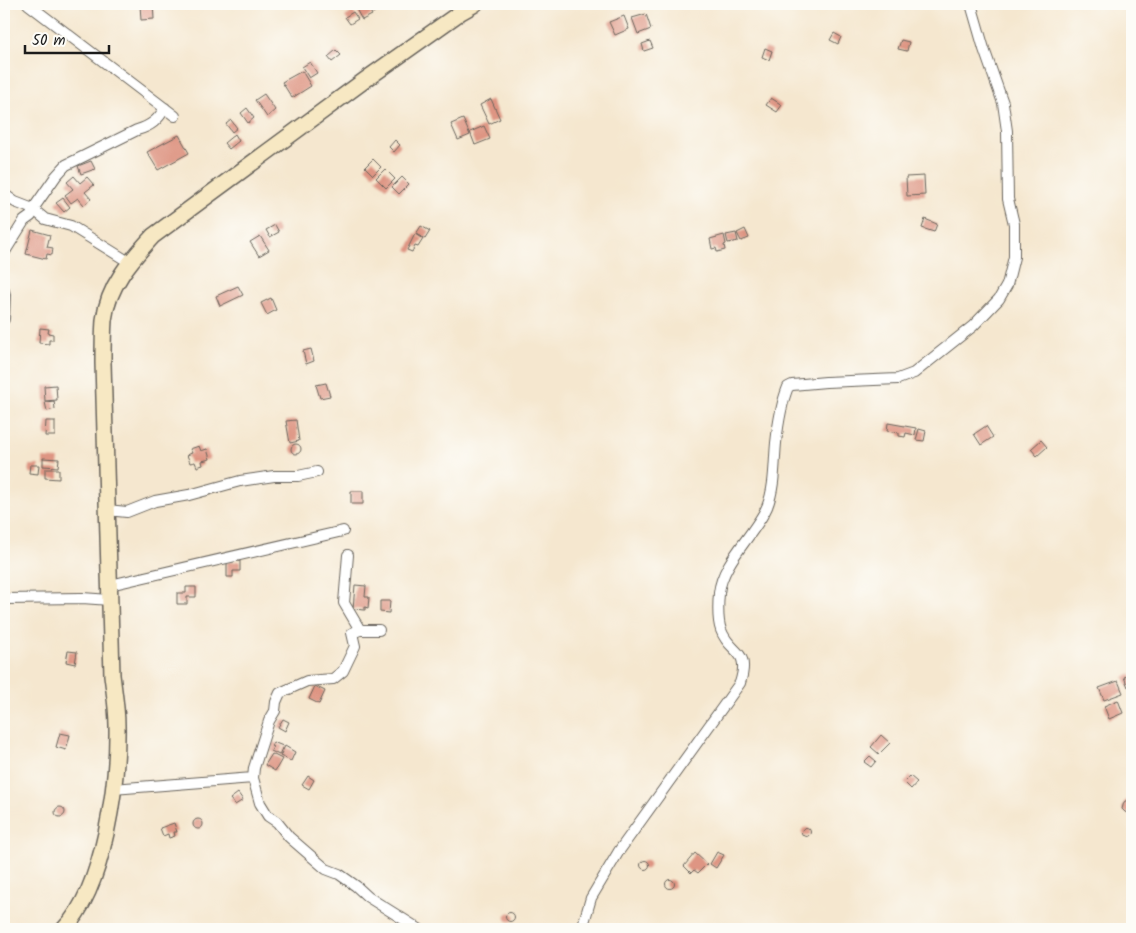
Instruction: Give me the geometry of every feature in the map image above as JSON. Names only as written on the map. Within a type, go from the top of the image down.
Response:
[{"type":"street","points":[[28,4],[175,116]]},
{"type":"street","points":[[64,929],[70,924],[89,889],[103,846],[113,789],[117,725],[112,675],[103,363],[104,318],[113,287],[129,262],[160,230],[365,80],[475,4]]},
{"type":"street","points":[[582,929],[591,898],[619,851],[740,683],[744,669],[742,658],[726,640],[721,630],[718,609],[719,590],[734,556],[767,506],[774,474],[778,427],[788,387],[826,382],[898,379],[914,373],[973,326],[999,299],[1007,285],[1014,257],[1014,224],[1008,199],[1007,130],[1003,103],[971,4]]},
{"type":"street","points":[[4,253],[24,221],[31,216],[33,209],[66,165],[137,130],[147,127],[158,119],[165,108]]},
{"type":"street","points":[[4,194],[15,202],[33,209],[45,219],[71,226],[129,262]]},
{"type":"street","points":[[4,292],[6,295],[4,319]]},
{"type":"street","points":[[108,510],[127,512],[155,501],[189,495],[240,481],[274,476],[298,476],[317,472]]},
{"type":"street","points":[[4,599],[82,598],[110,593],[343,531]]},
{"type":"street","points":[[348,555],[344,603],[360,630]]},
{"type":"street","points":[[379,630],[360,630],[352,633],[355,646],[343,671],[333,678],[299,684],[280,693],[254,768],[253,778],[260,803],[268,816],[277,822],[290,837],[326,868],[339,874],[368,897],[419,929]]},
{"type":"street","points":[[113,789],[253,778]]},
{"type":"building","points":[[140,4],[153,4],[154,19],[141,20]]},
{"type":"building","points":[[366,4],[372,15],[362,20],[356,9]]},
{"type":"building","points":[[368,4],[385,4],[385,5],[373,13]]},
{"type":"building","points":[[353,12],[358,19],[350,24],[345,17]]},
{"type":"building","points":[[646,14],[651,29],[638,34],[632,18]]},
{"type":"building","points":[[624,16],[629,29],[615,35],[609,22]]},
{"type":"building","points":[[834,33],[841,37],[838,44],[830,40]]},
{"type":"building","points":[[901,40],[909,42],[907,51],[898,49]]},
{"type":"building","points":[[650,41],[653,48],[644,51],[642,44]]},
{"type":"building","points":[[765,48],[772,51],[769,60],[762,57]]},
{"type":"building","points":[[336,50],[341,55],[332,62],[328,57]]},
{"type":"building","points":[[310,62],[317,73],[309,78],[302,67]]},
{"type":"building","points":[[302,71],[311,86],[292,98],[282,82]]},
{"type":"building","points":[[264,94],[275,110],[267,117],[255,100]]},
{"type":"building","points":[[771,98],[782,105],[777,112],[766,105]]},
{"type":"building","points":[[491,99],[500,119],[489,124],[480,105]]},
{"type":"building","points":[[247,108],[254,118],[248,123],[241,113]]},
{"type":"building","points":[[463,119],[470,135],[458,140],[451,124]]},
{"type":"building","points":[[231,120],[237,128],[232,132],[226,124]]},
{"type":"building","points":[[484,126],[490,139],[475,145],[470,132]]},
{"type":"building","points":[[235,134],[239,141],[229,149],[224,143]]},
{"type":"building","points":[[179,135],[189,153],[158,170],[147,152]]},
{"type":"building","points":[[395,140],[400,145],[394,152],[389,147]]},
{"type":"building","points":[[373,159],[381,167],[373,175],[365,167]]},
{"type":"building","points":[[91,161],[95,169],[81,174],[78,166]]},
{"type":"building","points":[[385,169],[395,179],[386,188],[376,178]]},
{"type":"building","points":[[74,176],[80,183],[87,177],[94,185],[85,192],[91,199],[84,205],[78,198],[71,203],[65,195],[73,189],[67,182]]},
{"type":"building","points":[[924,176],[925,195],[907,196],[906,177]]},
{"type":"building","points":[[402,177],[409,184],[399,194],[392,187]]},
{"type":"building","points":[[63,198],[70,207],[64,212],[56,203]]},
{"type":"building","points":[[925,219],[937,224],[934,232],[922,228]]},
{"type":"building","points":[[275,225],[279,232],[270,237],[266,230]]},
{"type":"building","points":[[421,226],[430,231],[425,239],[416,234]]},
{"type":"building","points":[[745,229],[749,238],[741,241],[737,233]]},
{"type":"building","points":[[32,230],[50,235],[47,247],[53,248],[52,255],[47,254],[46,259],[26,254]]},
{"type":"building","points":[[736,233],[738,241],[728,243],[726,235]]},
{"type":"building","points":[[415,234],[423,239],[418,247],[415,246],[412,252],[407,250]]},
{"type":"building","points":[[724,235],[725,250],[717,252],[716,248],[712,249],[710,239]]},
{"type":"building","points":[[260,236],[269,250],[259,256],[250,242]]},
{"type":"building","points":[[238,286],[243,295],[220,306],[216,296]]},
{"type":"building","points":[[271,298],[276,310],[267,315],[261,303]]},
{"type":"building","points":[[40,328],[49,329],[48,333],[53,334],[53,340],[49,340],[49,344],[39,343]]},
{"type":"building","points":[[311,349],[314,361],[306,364],[303,351]]},
{"type":"building","points":[[326,383],[330,396],[320,398],[316,385]]},
{"type":"building","points":[[56,385],[57,400],[45,401],[44,386]]},
{"type":"building","points":[[54,401],[55,409],[47,411],[45,402]]},
{"type":"building","points":[[296,420],[299,441],[290,443],[286,421]]},
{"type":"building","points":[[46,421],[55,421],[55,436],[45,436]]},
{"type":"building","points":[[888,423],[916,428],[915,435],[906,433],[905,437],[899,436],[899,433],[887,431]]},
{"type":"building","points":[[986,426],[993,437],[981,445],[974,434]]},
{"type":"building","points":[[919,429],[926,431],[924,441],[916,440]]},
{"type":"building","points":[[1041,440],[1047,447],[1037,456],[1031,449]]},
{"type":"building","points":[[294,444],[298,444],[301,449],[300,453],[294,454],[291,451],[291,447]]},
{"type":"building","points":[[199,446],[201,451],[207,449],[210,459],[202,461],[203,465],[197,467],[195,462],[190,463],[187,455],[192,453],[190,449]]},
{"type":"building","points":[[43,458],[59,459],[58,467],[43,466]]},
{"type":"building","points":[[30,465],[39,465],[38,474],[29,473]]},
{"type":"building","points":[[45,469],[59,469],[59,479],[45,478]]},
{"type":"building","points":[[351,491],[363,491],[363,504],[351,504]]},
{"type":"building","points":[[240,561],[240,571],[233,571],[233,577],[227,577],[227,562]]},
{"type":"building","points":[[355,585],[366,586],[365,597],[369,597],[368,608],[365,607],[365,610],[353,609]]},
{"type":"building","points":[[186,587],[196,587],[196,597],[187,597],[187,604],[177,604],[177,593],[186,593]]},
{"type":"building","points":[[380,601],[390,601],[389,613],[380,612]]},
{"type":"building","points":[[68,651],[77,652],[75,664],[66,662]]},
{"type":"building","points":[[1132,674],[1132,685],[1128,687],[1124,677]]},
{"type":"building","points":[[1118,681],[1123,693],[1104,700],[1099,688]]},
{"type":"building","points":[[315,686],[325,691],[319,704],[309,699]]},
{"type":"building","points":[[1118,700],[1123,713],[1109,719],[1104,706]]},
{"type":"building","points":[[283,719],[289,722],[285,731],[278,727]]},
{"type":"building","points":[[60,733],[70,735],[66,750],[56,747]]},
{"type":"building","points":[[881,735],[890,743],[879,754],[871,747]]},
{"type":"building","points":[[273,742],[283,746],[279,755],[271,751]]},
{"type":"building","points":[[285,746],[295,752],[291,761],[280,756]]},
{"type":"building","points":[[272,754],[282,759],[275,771],[265,765]]},
{"type":"building","points":[[870,756],[876,761],[871,767],[864,762]]},
{"type":"building","points":[[308,776],[314,780],[309,789],[302,785]]},
{"type":"building","points":[[910,776],[917,782],[911,789],[904,782]]},
{"type":"building","points":[[238,793],[243,800],[235,805],[230,799]]},
{"type":"building","points":[[1127,800],[1132,801],[1132,813],[1129,814],[1122,809],[1124,802]]},
{"type":"building","points":[[58,807],[62,807],[65,812],[64,816],[58,817],[55,814],[55,810]]},
{"type":"building","points":[[198,819],[203,824],[198,829],[193,824]]},
{"type":"building","points":[[174,823],[177,832],[174,832],[175,836],[169,838],[168,834],[163,836],[160,828]]},
{"type":"building","points":[[806,827],[811,832],[806,837],[801,832]]},
{"type":"building","points":[[717,852],[724,855],[716,868],[710,864]]},
{"type":"building","points":[[695,853],[707,864],[698,873],[694,870],[691,873],[684,866]]},
{"type":"building","points":[[645,860],[650,865],[645,870],[640,865]]},
{"type":"building","points":[[670,879],[675,884],[670,889],[665,884]]},
{"type":"building","points":[[510,912],[515,917],[510,922],[505,917]]}]
